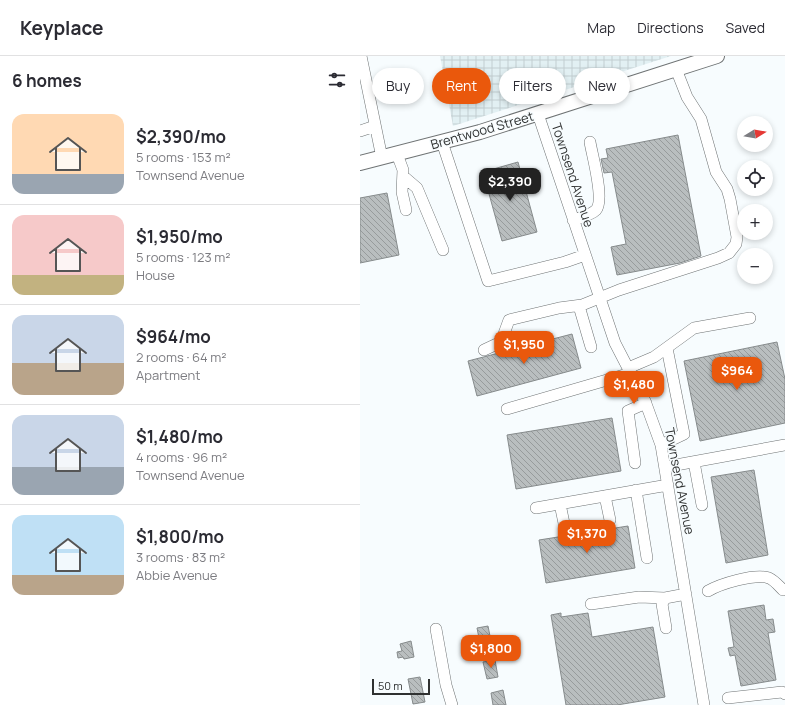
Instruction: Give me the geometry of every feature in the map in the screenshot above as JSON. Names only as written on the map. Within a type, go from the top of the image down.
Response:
[{"type":"main road","name":"Brentwood Street","points":[[360,163],[442,142],[538,114],[713,57]]},
{"type":"street","points":[[361,60],[363,78],[376,126],[382,158]]},
{"type":"street","points":[[484,350],[501,342],[509,320],[559,308],[579,306],[724,255],[729,253],[736,244],[737,237],[727,189],[716,172],[701,119],[687,97],[676,69]]},
{"type":"street","name":"Townsend Avenue","points":[[538,114],[615,343],[646,403],[660,445],[668,484],[704,705]]},
{"type":"street","points":[[360,131],[376,126]]},
{"type":"street","points":[[442,142],[488,281],[564,262],[585,255]]},
{"type":"street","points":[[573,220],[595,211],[598,206],[599,184],[590,142]]},
{"type":"street","points":[[397,154],[403,176],[402,192],[406,210]]},
{"type":"street","points":[[403,176],[417,188],[443,250]]},
{"type":"street","points":[[579,306],[591,347]]},
{"type":"street","points":[[507,409],[630,371],[654,357],[694,328],[750,318]]},
{"type":"street","points":[[660,445],[684,434],[667,348]]},
{"type":"street","points":[[635,463],[628,411],[646,403]]},
{"type":"street","points":[[665,467],[785,446]]},
{"type":"street","points":[[694,462],[702,505]]},
{"type":"street","points":[[536,508],[668,484]]},
{"type":"street","points":[[636,490],[647,558]]},
{"type":"street","points":[[605,496],[610,520]]},
{"type":"street","points":[[560,504],[565,528]]},
{"type":"street","points":[[708,591],[724,583],[763,577],[772,579],[783,590]]},
{"type":"street","points":[[591,604],[639,597],[665,598],[686,594]]},
{"type":"street","points":[[665,598],[662,604],[666,628]]},
{"type":"street","points":[[436,630],[446,685],[452,705]]},
{"type":"street","points":[[728,698],[782,692],[785,694]]},
{"type":"shaded area","points":[[440,56],[671,56],[630,69],[574,68],[574,87],[566,90],[566,68],[499,68],[499,104],[522,104],[453,126],[449,104],[491,104],[491,68],[442,68]]},
{"type":"building","points":[[678,135],[701,256],[680,263],[617,275],[611,247],[626,244],[612,172],[604,173],[601,159],[608,158],[606,149]]},
{"type":"building","points":[[518,162],[537,232],[502,241],[483,172]]},
{"type":"building","points":[[387,193],[399,255],[360,263],[360,198]]},
{"type":"building","points":[[572,334],[581,368],[477,396],[468,361]]},
{"type":"building","points":[[777,342],[785,379],[785,423],[700,441],[684,361]]},
{"type":"building","points":[[612,418],[621,471],[516,489],[507,435]]},
{"type":"building","points":[[754,470],[768,555],[726,563],[711,477]]},
{"type":"building","points":[[628,526],[635,568],[546,583],[539,540]]},
{"type":"building","points":[[764,605],[766,620],[773,619],[775,632],[768,633],[776,680],[741,686],[735,655],[730,656],[728,648],[734,647],[728,611]]},
{"type":"building","points":[[561,613],[561,617],[588,613],[592,637],[653,627],[665,697],[617,705],[566,705],[551,615]]},
{"type":"building","points":[[488,626],[492,646],[481,648],[477,628]]},
{"type":"building","points":[[411,641],[414,657],[404,659],[403,657],[398,658],[397,652],[402,651],[400,644]]},
{"type":"building","points":[[495,660],[498,677],[487,679],[483,662]]},
{"type":"building","points":[[420,677],[425,702],[413,704],[408,679]]},
{"type":"building","points":[[503,690],[506,705],[493,705],[491,693]]}]
